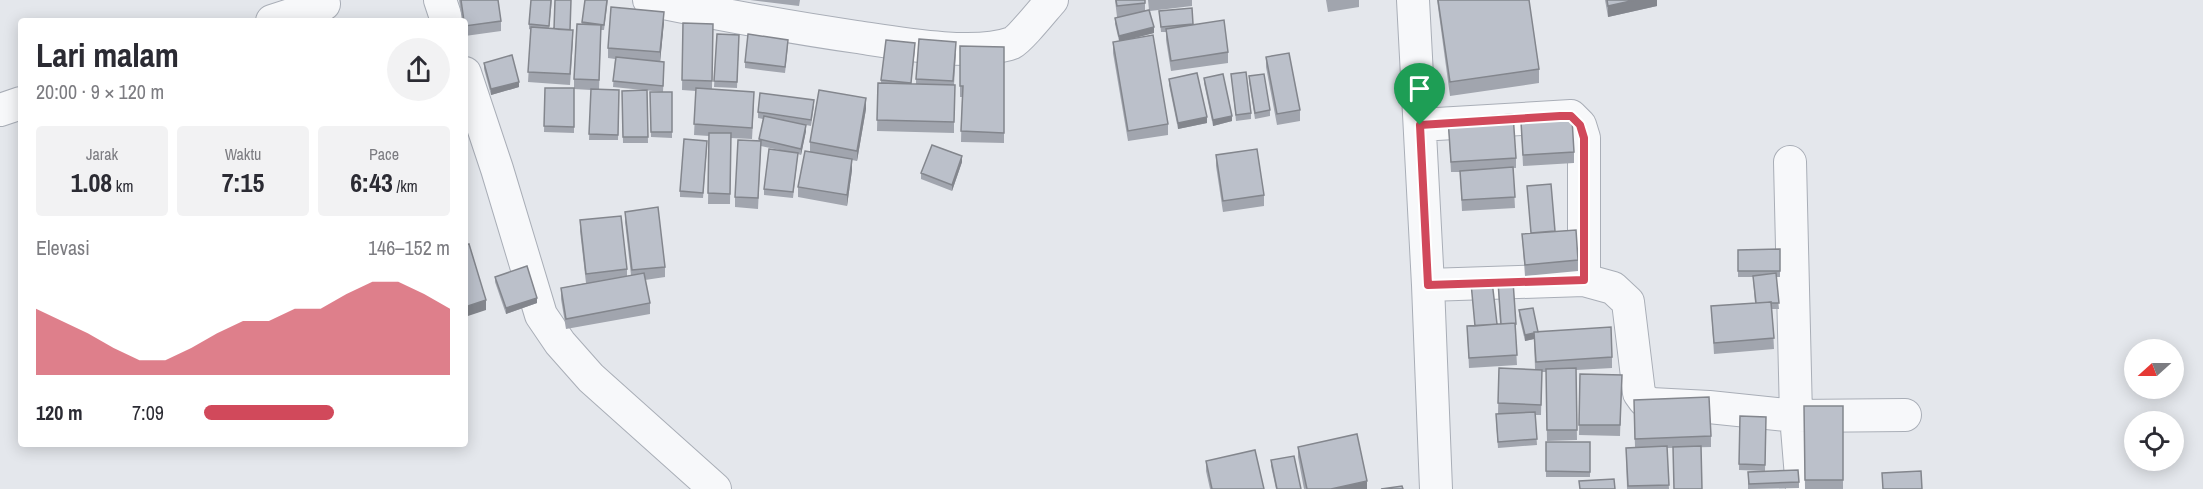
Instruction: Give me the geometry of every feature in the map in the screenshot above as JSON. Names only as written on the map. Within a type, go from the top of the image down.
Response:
[{"type":"street","points":[[440,0],[446,18]]},
{"type":"street","points":[[649,0],[752,21],[916,46],[974,48],[1014,42],[1052,0]]},
{"type":"street","points":[[1413,0],[1436,489]]},
{"type":"street","points":[[281,18],[330,1]]},
{"type":"street","points":[[468,82],[541,315],[560,343],[591,378],[715,489]]},
{"type":"street","points":[[0,110],[18,105]]},
{"type":"street","points":[[1420,125],[1571,116],[1580,125],[1584,138],[1584,280]]},
{"type":"street","points":[[1790,162],[1796,416],[1802,489]]},
{"type":"street","points":[[1428,285],[1584,280],[1613,288],[1628,302],[1639,393],[1651,404],[1796,416],[1905,415]]},
{"type":"building","points":[[461,0],[498,0],[501,21],[468,26],[468,18],[464,18]]},
{"type":"building","points":[[531,0],[551,0],[549,26],[529,24]]},
{"type":"building","points":[[555,0],[571,0],[570,30],[554,29]]},
{"type":"building","points":[[585,0],[607,0],[604,25],[582,22]]},
{"type":"building","points":[[1116,0],[1145,0],[1145,3],[1117,6]]},
{"type":"building","points":[[1438,0],[1529,0],[1539,69],[1450,82]]},
{"type":"building","points":[[1607,0],[1635,0],[1608,6]]},
{"type":"building","points":[[611,7],[664,12],[660,52],[608,48]]},
{"type":"building","points":[[1192,8],[1193,24],[1161,27],[1159,11]]},
{"type":"building","points":[[1149,10],[1154,27],[1119,36],[1115,18]]},
{"type":"building","points":[[1224,20],[1228,52],[1171,61],[1166,29]]},
{"type":"building","points":[[683,23],[713,24],[712,81],[682,80]]},
{"type":"building","points":[[577,24],[601,25],[599,80],[574,79]]},
{"type":"building","points":[[531,27],[573,30],[570,74],[528,72]]},
{"type":"building","points":[[717,34],[739,35],[737,82],[714,81]]},
{"type":"building","points":[[748,34],[788,40],[785,67],[745,62]]},
{"type":"building","points":[[1153,35],[1168,124],[1128,131],[1113,42]]},
{"type":"building","points":[[919,39],[956,42],[953,81],[916,79]]},
{"type":"building","points":[[886,40],[915,43],[911,83],[881,80]]},
{"type":"building","points":[[960,46],[1004,47],[1004,133],[961,131],[963,86],[960,86]]},
{"type":"building","points":[[1289,53],[1300,110],[1277,114],[1266,57]]},
{"type":"building","points":[[512,55],[519,82],[491,89],[484,63]]},
{"type":"building","points":[[616,57],[664,62],[663,86],[613,81]]},
{"type":"building","points":[[1246,72],[1251,113],[1236,115],[1231,74]]},
{"type":"building","points":[[1197,73],[1207,117],[1178,123],[1169,79]]},
{"type":"building","points":[[1223,74],[1232,116],[1213,120],[1204,78]]},
{"type":"building","points":[[1264,74],[1270,110],[1255,113],[1249,76]]},
{"type":"building","points":[[878,83],[955,85],[954,122],[877,120]]},
{"type":"building","points":[[545,88],[574,88],[574,127],[544,126]]},
{"type":"building","points":[[696,88],[754,92],[752,128],[694,124]]},
{"type":"building","points":[[591,89],[619,90],[618,135],[589,134]]},
{"type":"building","points":[[647,90],[648,137],[623,137],[622,91]]},
{"type":"building","points":[[819,90],[866,98],[857,151],[810,142]]},
{"type":"building","points":[[650,92],[672,92],[672,132],[651,132]]},
{"type":"building","points":[[760,93],[814,100],[811,120],[758,112]]},
{"type":"building","points":[[1513,114],[1516,158],[1451,162],[1448,119]]},
{"type":"building","points":[[764,116],[806,125],[801,149],[759,139]]},
{"type":"building","points":[[1572,119],[1574,152],[1523,155],[1521,122]]},
{"type":"building","points":[[709,133],[731,133],[730,194],[708,193]]},
{"type":"building","points":[[684,139],[707,141],[703,193],[680,191]]},
{"type":"building","points":[[738,140],[761,141],[758,198],[735,197]]},
{"type":"building","points":[[932,145],[962,156],[952,185],[921,173]]},
{"type":"building","points":[[769,149],[798,153],[793,192],[764,189]]},
{"type":"building","points":[[1257,149],[1264,195],[1223,201],[1216,155]]},
{"type":"building","points":[[805,151],[852,159],[847,195],[798,187]]},
{"type":"building","points":[[1513,167],[1515,197],[1462,200],[1460,171]]},
{"type":"building","points":[[1551,184],[1555,231],[1531,233],[1527,186]]},
{"type":"building","points":[[658,207],[665,267],[632,270],[625,212]]},
{"type":"building","points":[[621,216],[627,269],[586,274],[580,220]]},
{"type":"building","points":[[1576,230],[1578,260],[1525,265],[1522,234]]},
{"type":"building","points":[[468,244],[486,300],[468,306]]},
{"type":"building","points":[[1780,249],[1780,271],[1738,271],[1738,250]]},
{"type":"building","points":[[527,266],[537,298],[506,308],[495,277]]},
{"type":"building","points":[[644,273],[650,303],[566,319],[561,288]]},
{"type":"building","points":[[1776,273],[1779,303],[1756,303],[1753,276]]},
{"type":"building","points":[[1492,281],[1497,324],[1475,326],[1471,283]]},
{"type":"building","points":[[1513,281],[1516,324],[1501,324],[1498,282]]},
{"type":"building","points":[[1771,302],[1774,338],[1714,343],[1711,306]]},
{"type":"building","points":[[1533,308],[1538,332],[1525,335],[1519,310]]},
{"type":"building","points":[[1515,323],[1517,355],[1469,358],[1467,326]]},
{"type":"building","points":[[1611,327],[1612,357],[1536,362],[1534,332]]},
{"type":"building","points":[[1499,368],[1542,370],[1541,405],[1498,403]]},
{"type":"building","points":[[1576,368],[1577,430],[1547,430],[1546,369]]},
{"type":"building","points":[[1580,374],[1622,375],[1620,425],[1579,425]]},
{"type":"building","points":[[1709,397],[1711,436],[1635,439],[1634,400]]},
{"type":"building","points":[[1804,406],[1843,406],[1843,480],[1805,480]]},
{"type":"building","points":[[1535,412],[1537,439],[1498,442],[1496,414]]},
{"type":"building","points":[[1740,416],[1766,417],[1765,465],[1739,464]]},
{"type":"building","points":[[1357,434],[1367,481],[1331,489],[1307,489],[1298,447]]},
{"type":"building","points":[[1546,442],[1590,442],[1590,472],[1546,471]]},
{"type":"building","points":[[1667,446],[1669,485],[1628,486],[1626,448]]},
{"type":"building","points":[[1701,446],[1702,489],[1674,489],[1673,447]]},
{"type":"building","points":[[1255,450],[1264,489],[1212,489],[1206,461]]},
{"type":"building","points":[[1294,456],[1301,489],[1277,489],[1271,460]]},
{"type":"building","points":[[1798,470],[1799,482],[1749,484],[1748,472]]},
{"type":"building","points":[[1921,471],[1922,489],[1883,489],[1882,473]]},
{"type":"building","points":[[1614,479],[1615,489],[1580,489],[1579,481]]},
{"type":"building","points":[[1402,486],[1403,489],[1381,489]]},
{"type":"route","points":[[1571,116],[1580,125],[1584,138],[1584,280],[1428,285],[1420,125],[1571,116]]}]
